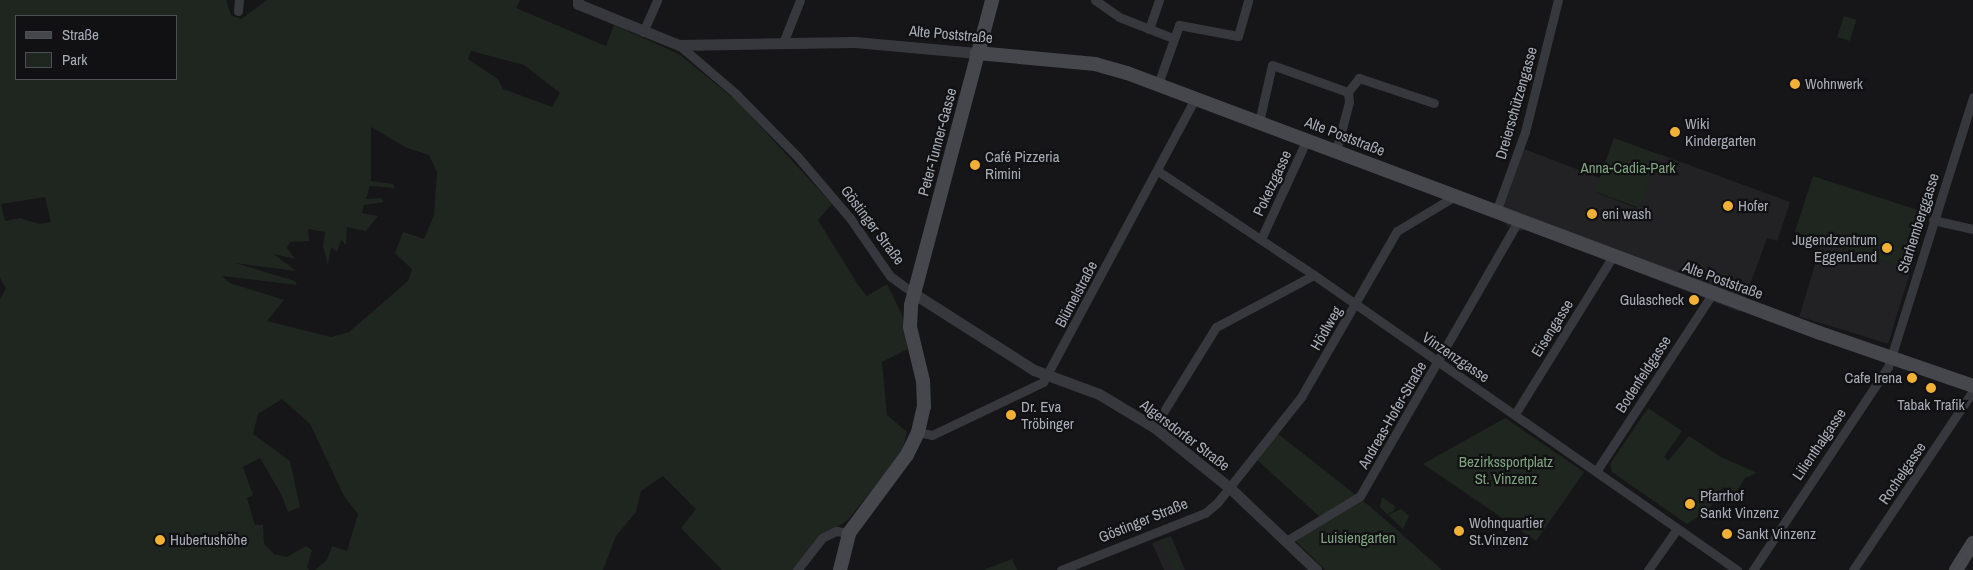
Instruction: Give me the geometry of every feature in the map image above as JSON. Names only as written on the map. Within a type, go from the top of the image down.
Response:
[{"type":"main road","name":"Peter-Tunner-Gasse","points":[[913,293],[992,0]]},
{"type":"main road","name":"Alte Poststraße","points":[[977,53],[1095,64],[1158,84],[1613,256],[1891,358],[1973,386]]},
{"type":"main road","points":[[840,570],[849,533],[906,455],[918,432],[924,407],[923,381],[910,328],[913,293]]},
{"type":"main road","points":[[1956,570],[1973,543]]},
{"type":"street","points":[[238,11],[239,0]]},
{"type":"street","points":[[643,32],[657,0]]},
{"type":"street","points":[[783,43],[800,0]]},
{"type":"street","points":[[1095,0],[1120,17],[1173,38]]},
{"type":"street","points":[[1149,29],[1159,0]]},
{"type":"street","points":[[1158,84],[1179,25],[1238,36],[1248,0]]},
{"type":"street","name":"Dreierschützengasse","points":[[1496,212],[1525,132],[1558,0]]},
{"type":"street","name":"Göstinger Straße","points":[[575,1],[643,32],[679,45],[735,93],[784,143],[850,218],[890,276],[913,293]]},
{"type":"street","name":"Alte Poststraße","points":[[679,45],[714,47],[783,43],[894,44],[977,53]]},
{"type":"street","points":[[1259,122],[1272,65],[1348,92]]},
{"type":"street","points":[[1336,151],[1349,102],[1348,92],[1358,78],[1434,103]]},
{"type":"street","name":"Starhemberggasse","points":[[1891,358],[1973,97]]},
{"type":"street","name":"Blümelstraße","points":[[918,432],[932,434],[1034,388],[1048,376],[1196,98]]},
{"type":"street","name":"Poketzgasse","points":[[1261,239],[1307,139]]},
{"type":"street","name":"Vinzenzgasse","points":[[1158,171],[1314,275],[1597,470],[1677,529],[1737,570]]},
{"type":"street","name":"Hödlweg","points":[[1230,488],[1301,397],[1397,231],[1455,196]]},
{"type":"street","name":"Andreas-Hofer-Straße","points":[[1286,541],[1360,496],[1519,220]]},
{"type":"street","points":[[1933,220],[1973,229]]},
{"type":"street","name":"Eisengasse","points":[[1515,414],[1613,256]]},
{"type":"street","points":[[1154,427],[1216,326],[1314,275]]},
{"type":"street","name":"Algersdorfer Straße","points":[[913,293],[1048,376],[1100,394],[1154,427],[1230,488],[1316,570]]},
{"type":"street","name":"Bodenfeldgasse","points":[[1597,470],[1713,293]]},
{"type":"street","name":"Lilienthalgasse","points":[[1753,570],[1888,367],[1891,358]]},
{"type":"street","name":"Rochelgasse","points":[[1853,570],[1973,391]]},
{"type":"street","name":"Göstinger Straße","points":[[1061,570],[1205,513],[1230,488]]},
{"type":"street","points":[[1648,570],[1677,529]]},
{"type":"street","points":[[797,570],[822,538],[836,531],[849,533]]},
{"type":"shaded area","points":[[1524,149],[1600,178],[1595,192],[1636,208],[1659,154],[1790,202],[1777,241],[1767,238],[1740,312],[1526,229],[1521,231],[1507,226],[1503,221],[1500,202],[1505,202]]},
{"type":"shaded area","points":[[1822,242],[1911,269],[1888,344],[1799,317]]},
{"type":"shaded area","points":[[1171,536],[1185,570],[1164,570],[1152,543]]},
{"type":"green space","points":[[0,0],[226,0],[231,15],[241,19],[267,0],[520,0],[516,8],[606,46],[614,25],[679,54],[738,102],[832,204],[818,220],[858,285],[867,296],[887,284],[902,315],[908,349],[882,362],[887,415],[907,432],[902,452],[848,520],[819,538],[795,570],[722,570],[681,528],[696,509],[663,476],[641,491],[636,512],[616,536],[603,570],[315,570],[327,560],[332,546],[347,551],[358,514],[344,496],[310,424],[282,399],[258,414],[253,434],[290,461],[300,507],[288,512],[281,494],[260,458],[243,467],[253,495],[247,498],[255,525],[263,525],[264,544],[274,554],[287,557],[306,546],[312,550],[307,568],[310,570],[0,570],[0,299],[6,288],[0,278]],"holes":[[[471,51],[524,65],[560,93],[552,107],[503,89],[498,79],[468,59]],[[371,127],[407,148],[429,155],[437,172],[434,215],[424,239],[403,232],[395,253],[412,269],[408,281],[349,332],[331,337],[267,321],[284,300],[230,283],[222,276],[297,285],[295,281],[235,263],[296,271],[274,254],[295,259],[287,248],[290,242],[309,241],[308,229],[325,232],[323,246],[328,265],[331,247],[337,252],[341,240],[346,245],[347,227],[366,231],[378,216],[362,213],[364,205],[384,202],[381,198],[366,199],[370,186],[395,188],[393,184],[371,181]],[[45,197],[51,222],[39,224],[20,218],[5,221],[1,204]]]},
{"type":"green space","points":[[1844,16],[1856,20],[1850,41],[1837,37]]},
{"type":"green space","name":"Anna-Cadia-Park","points":[[1614,138],[1659,154],[1640,208],[1595,192]]},
{"type":"green space","points":[[1813,176],[1929,214],[1911,270],[1795,232]]},
{"type":"green space","points":[[1648,408],[1682,431],[1664,457],[1668,461],[1689,436],[1721,457],[1757,473],[1745,478],[1735,494],[1723,487],[1709,509],[1687,524],[1612,472],[1610,464]]},
{"type":"green space","name":"Bezirkssportplatz St. Vinzenz","points":[[1505,418],[1584,472],[1536,541],[1423,464]]},
{"type":"green space","points":[[1277,433],[1357,496],[1320,517],[1256,459]]},
{"type":"green space","points":[[1382,497],[1395,506],[1394,511],[1387,514],[1380,507]]},
{"type":"green space","name":"Luisiengarten","points":[[1361,499],[1442,570],[1325,570],[1295,540]]},
{"type":"green space","points":[[1401,509],[1409,516],[1403,529],[1388,515]]},
{"type":"green space","points":[[1171,537],[1169,545],[1184,570],[1173,570],[1169,561],[1161,540]]},
{"type":"green space","points":[[1012,559],[1017,570],[983,570]]},
{"type":"tram line","points":[[1954,570],[1973,540]]},
{"type":"place","name":"Wohnwerk","points":[[1795,84]]},
{"type":"place","name":"Wiki Kindergarten","points":[[1675,132]]},
{"type":"place","name":"Café Pizzeria Rimini","points":[[975,165]]},
{"type":"place","name":"Hofer","points":[[1728,206]]},
{"type":"place","name":"eni wash","points":[[1592,214]]},
{"type":"place","name":"Jugendzentrum EggenLend","points":[[1887,248]]},
{"type":"place","name":"Gulascheck","points":[[1694,300]]},
{"type":"place","name":"Cafe Irena","points":[[1912,378]]},
{"type":"place","name":"Tabak Trafik","points":[[1931,388]]},
{"type":"place","name":"Dr. Eva Tröbinger","points":[[1011,415]]},
{"type":"place","name":"Pfarrhof Sankt Vinzenz","points":[[1690,504]]},
{"type":"place","name":"Wohnquartier St.Vinzenz","points":[[1459,531]]},
{"type":"place","name":"Sankt Vinzenz","points":[[1727,534]]},
{"type":"place","name":"Hubertushöhe","points":[[160,540]]}]
